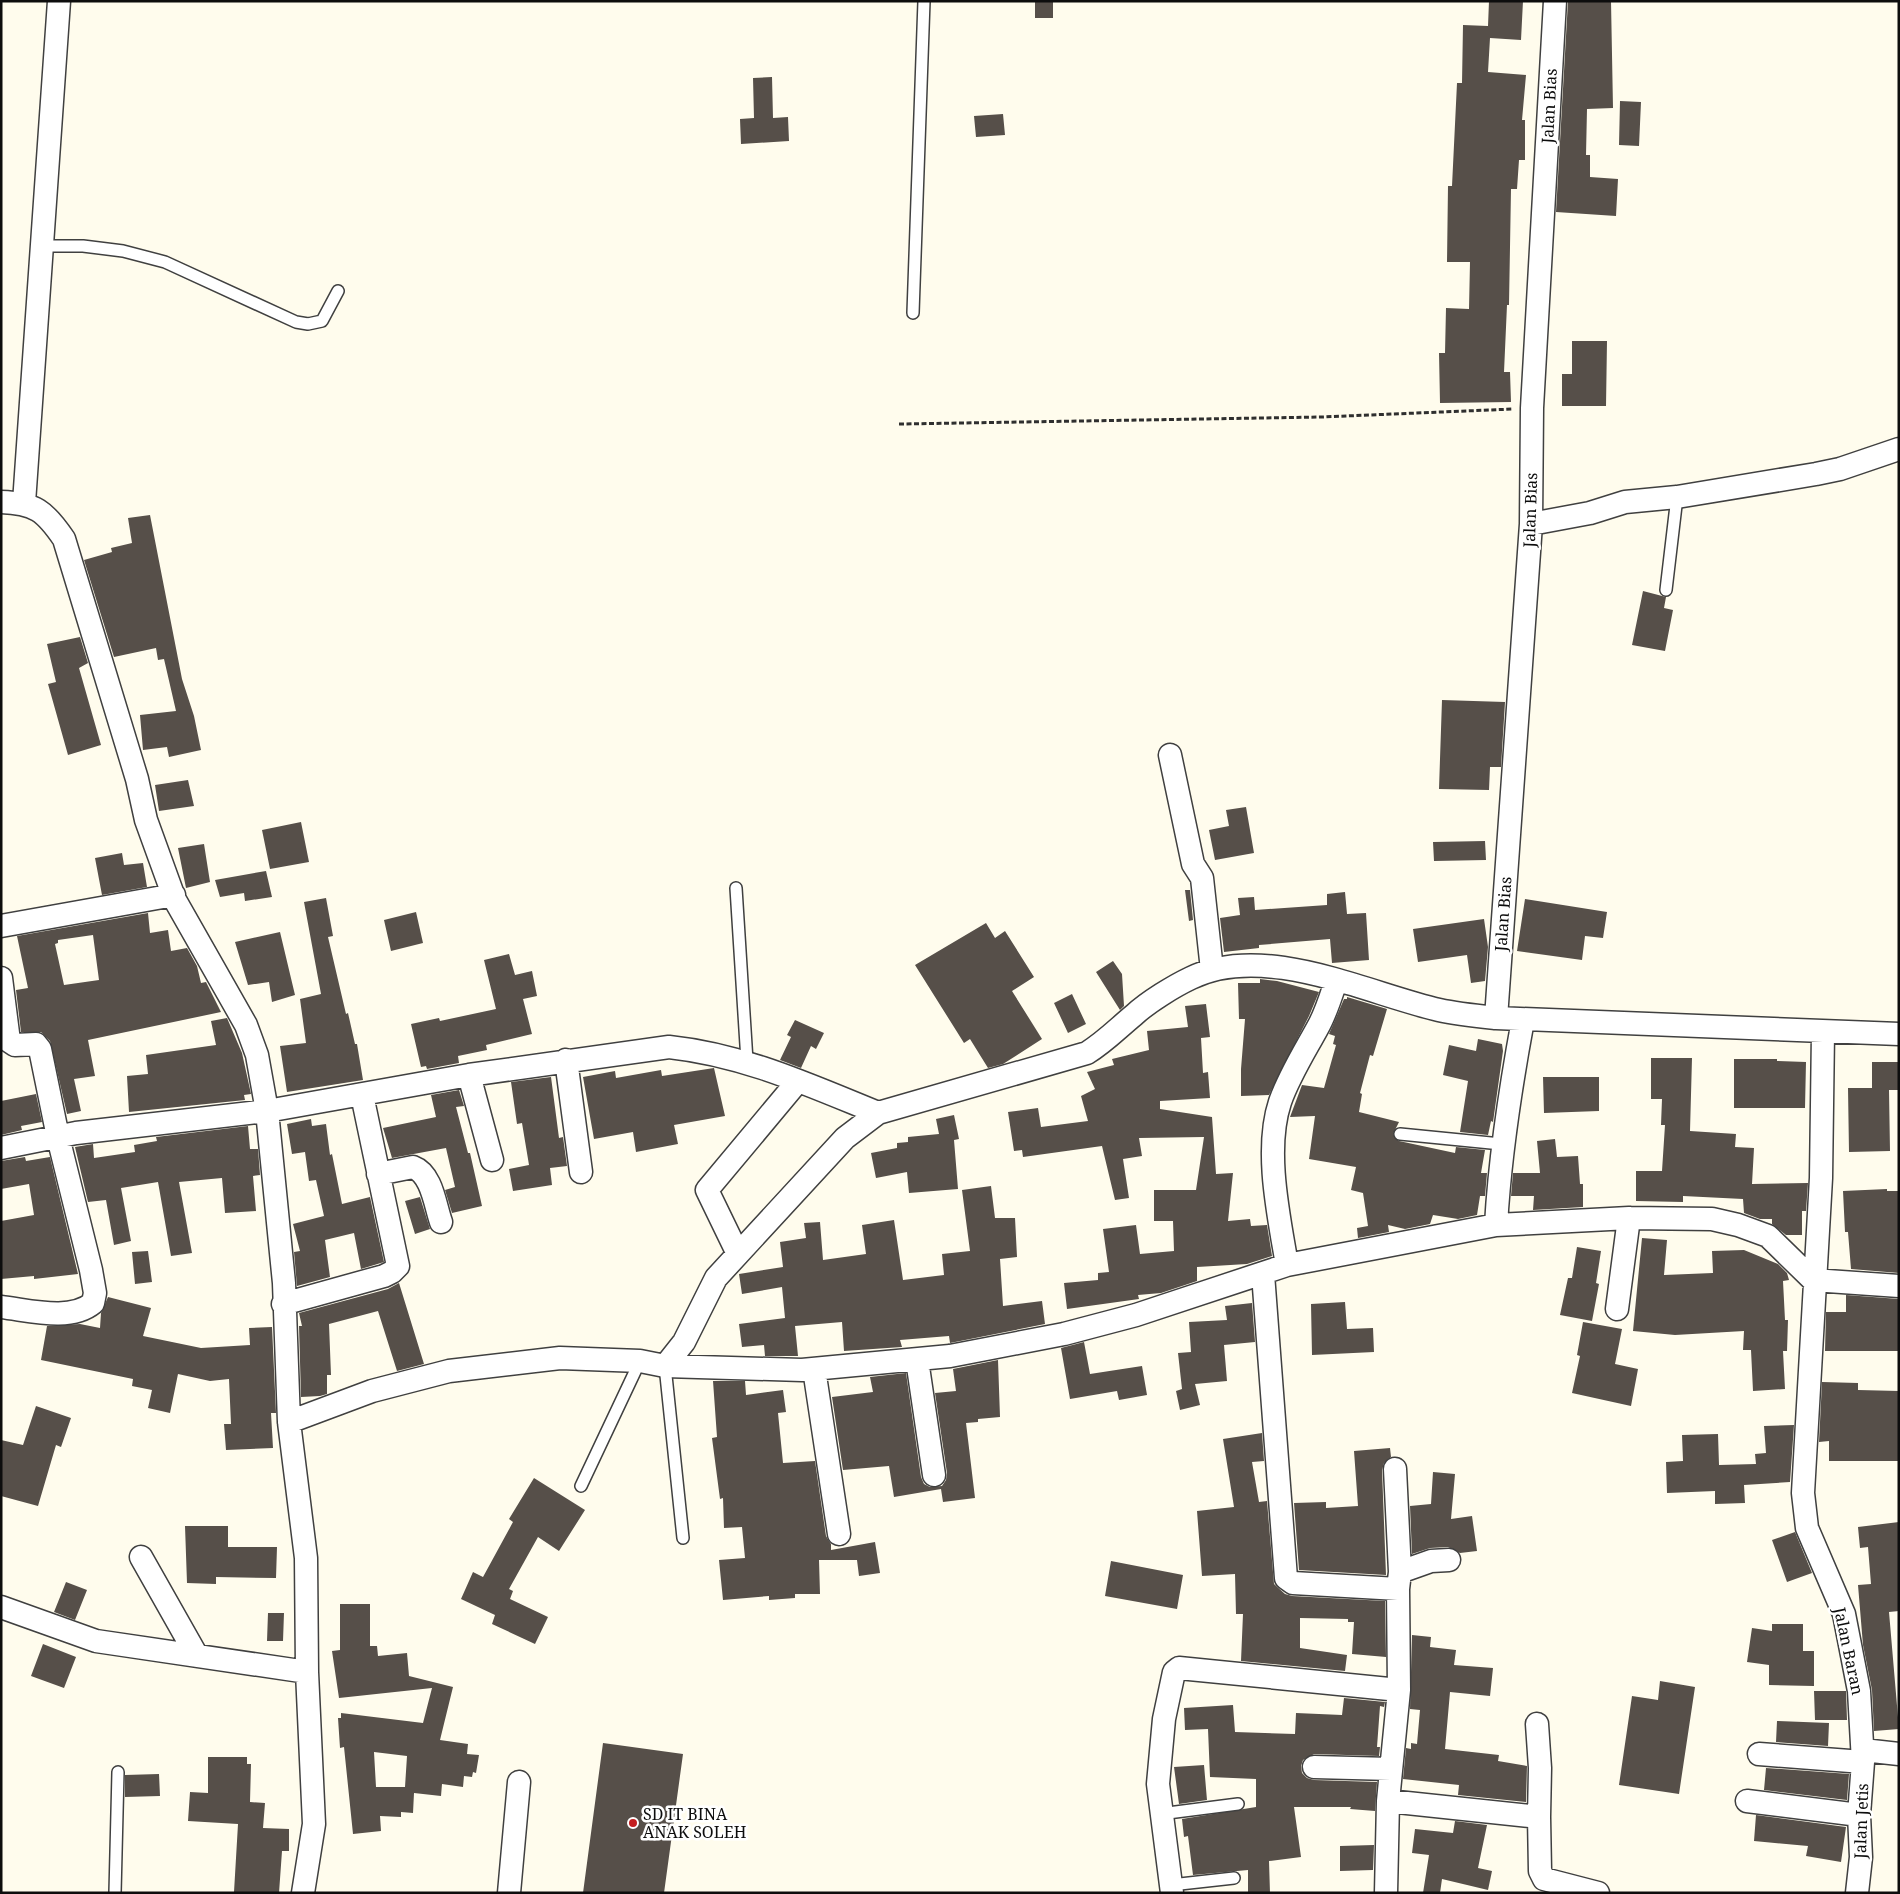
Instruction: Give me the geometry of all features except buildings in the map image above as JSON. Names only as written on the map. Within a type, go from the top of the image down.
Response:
[{"type":"street","points":[[24,503],[59,1]]},
{"type":"street","name":"Jalan Bias","points":[[1496,1018],[1531,524],[1532,408],[1555,1]]},
{"type":"street","points":[[1531,524],[1590,513],[1625,502],[1677,497],[1840,469],[1899,449]]},
{"type":"street","points":[[1,502],[24,503],[48,516],[64,539],[137,779],[146,820],[174,895],[190,928],[246,1025],[257,1055],[267,1111],[284,1283],[283,1304],[289,1422],[306,1558],[307,1672],[314,1824],[303,1893]]},
{"type":"street","points":[[1170,755],[1194,864],[1202,878],[1212,970]]},
{"type":"street","points":[[1,926],[174,895]]},
{"type":"street","points":[[665,1366],[684,1342],[716,1278],[845,1138],[878,1113],[1087,1053],[1110,1039],[1135,1014],[1191,978],[1212,970],[1250,965],[1281,966],[1441,1011],[1496,1018],[1899,1034]]},
{"type":"street","points":[[1,978],[9,1041],[16,1045],[36,1044],[40,1049],[58,1137],[91,1270],[95,1294],[93,1303],[87,1308],[54,1314],[1,1307]]},
{"type":"street","points":[[1287,1265],[1274,1186],[1275,1131],[1279,1103],[1324,1014],[1336,981]]},
{"type":"street","points":[[1496,1225],[1502,1144],[1523,1020]]},
{"type":"street","name":"Jalan Baran","points":[[1823,1032],[1821,1178],[1813,1280],[1803,1493],[1806,1528],[1844,1614],[1859,1691],[1863,1756]]},
{"type":"street","points":[[1,1148],[58,1137],[267,1111],[470,1075],[669,1047],[694,1049],[747,1061],[878,1113]]},
{"type":"street","points":[[566,1060],[581,1172]]},
{"type":"street","points":[[470,1075],[492,1160]]},
{"type":"street","points":[[738,1254],[707,1190],[798,1081]]},
{"type":"street","points":[[283,1304],[384,1276],[398,1266],[362,1095]]},
{"type":"street","points":[[378,1174],[413,1167],[418,1169],[427,1179],[441,1222]]},
{"type":"street","points":[[1617,1309],[1629,1218]]},
{"type":"street","points":[[289,1422],[372,1391],[449,1371],[560,1358],[640,1361],[665,1366],[814,1369],[950,1356],[1064,1334],[1136,1315],[1287,1265],[1496,1225],[1629,1218],[1712,1219],[1738,1225],[1768,1236],[1813,1280],[1899,1286]]},
{"type":"street","points":[[1263,1274],[1286,1578],[1293,1583],[1399,1580],[1431,1561],[1449,1560]]},
{"type":"street","points":[[917,1360],[934,1475]]},
{"type":"street","points":[[814,1369],[839,1534]]},
{"type":"street","points":[[1386,1893],[1388,1801],[1399,1690],[1399,1580],[1395,1470]]},
{"type":"street","points":[[141,1557],[197,1656]]},
{"type":"street","points":[[1,1607],[96,1641],[307,1672]]},
{"type":"street","points":[[1172,1889],[1160,1814],[1158,1784],[1159,1756],[1174,1672],[1179,1668],[1399,1690]]},
{"type":"street","points":[[1537,1724],[1540,1765],[1538,1818],[1540,1871],[1544,1879],[1598,1893]]},
{"type":"street","points":[[1759,1754],[1863,1756],[1899,1754]]},
{"type":"street","name":"Jalan Jetis","points":[[1857,1893],[1863,1756]]},
{"type":"street","points":[[1314,1766],[1391,1770]]},
{"type":"street","points":[[509,1893],[519,1782]]},
{"type":"street","points":[[1388,1801],[1538,1818]]},
{"type":"street","points":[[1747,1801],[1859,1815]]},
{"type":"lane","points":[[913,313],[924,1]]},
{"type":"lane","points":[[41,246],[83,246],[123,251],[165,262],[296,322],[308,324],[322,321],[338,291]]},
{"type":"lane","points":[[1666,590],[1677,497]]},
{"type":"lane","points":[[736,888],[747,1061]]},
{"type":"lane","points":[[1400,1134],[1502,1144]]},
{"type":"lane","points":[[581,1486],[640,1361]]},
{"type":"lane","points":[[665,1366],[684,1538]]},
{"type":"lane","points":[[115,1893],[118,1772]]},
{"type":"lane","points":[[1160,1814],[1238,1804]]},
{"type":"lane","points":[[1172,1889],[1234,1878]]},
{"type":"path","points":[[899,424],[1322,417],[1532,408]]},
{"type":"place","name":"SD IT BINA ANAK SOLEH","points":[[633,1823]]}]
